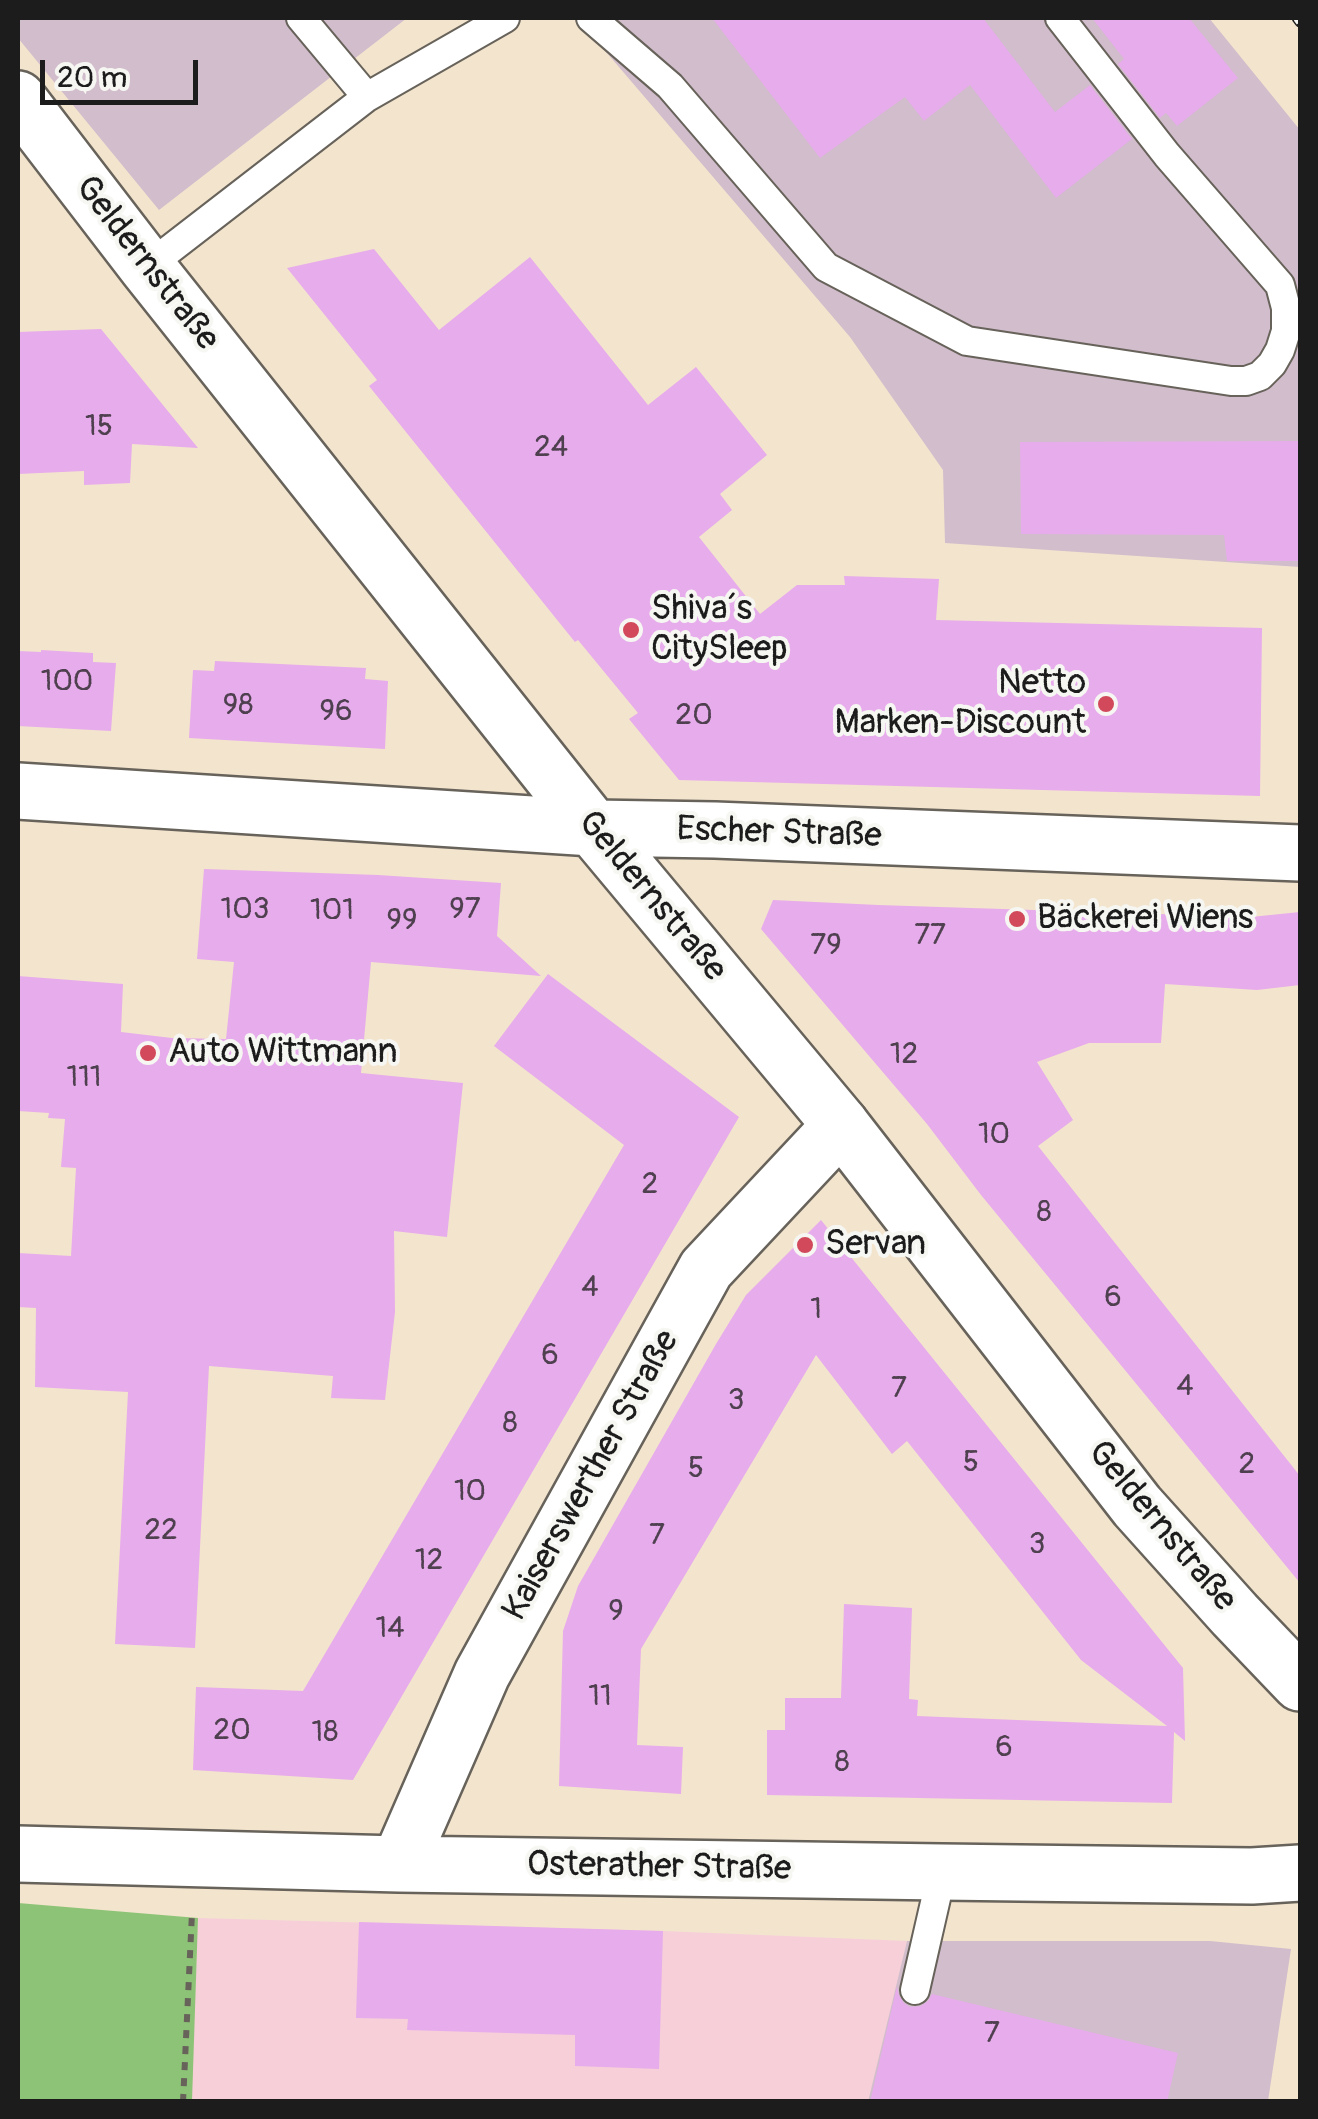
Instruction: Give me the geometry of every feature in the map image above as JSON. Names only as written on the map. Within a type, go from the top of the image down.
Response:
[{"type":"street","name":"Geldernstraße","points":[[18,99],[592,828],[841,1126],[1137,1506],[1300,1683]]},
{"type":"street","name":"Escher Straße","points":[[18,791],[592,828],[1300,853]]},
{"type":"street","name":"Kaiserswerther Straße","points":[[399,1864],[482,1674],[706,1269],[841,1126]]},
{"type":"street","name":"Osterather Straße","points":[[18,1854],[399,1864],[1252,1876],[1300,1873]]},
{"type":"lane","points":[[300,18],[367,97]]},
{"type":"lane","points":[[147,266],[367,97],[505,18]]},
{"type":"lane","points":[[592,18],[670,86],[826,266],[967,341],[1231,380],[1246,381],[1260,376],[1280,350],[1286,331],[1280,285],[1166,155],[1060,18]]},
{"type":"lane","points":[[915,1990],[942,1872]]},
{"type":"path","points":[[183,2102],[192,1918]]},
{"type":"shaded area","points":[[18,18],[407,18],[159,210],[18,38]]},
{"type":"shaded area","points":[[577,18],[1209,18],[1300,130],[1300,567],[945,543],[943,470],[850,337]]},
{"type":"shaded area","points":[[198,1918],[907,1941],[870,2101],[191,2102]]},
{"type":"shaded area","points":[[907,1941],[1210,1941],[1291,1949],[1268,2101],[868,2102]]},
{"type":"green space","points":[[18,1903],[198,1918],[192,2101],[18,2101]]},
{"type":"building","points":[[712,18],[983,18],[1055,112],[1090,85],[1132,139],[1056,198],[970,85],[924,121],[905,97],[820,158]]},
{"type":"building","points":[[1092,18],[1189,18],[1238,78],[1177,126],[1166,113],[1160,118],[1118,64],[1124,59]]},
{"type":"building","points":[[374,249],[439,330],[530,257],[648,405],[696,367],[767,455],[720,494],[732,510],[699,537],[760,614],[797,585],[845,585],[844,576],[939,579],[936,620],[1262,628],[1260,796],[679,780],[629,719],[638,713],[578,640],[575,642],[369,386],[377,380],[287,268]]},
{"type":"building","points":[[101,329],[198,448],[132,444],[130,483],[84,485],[84,471],[18,474],[18,332]]},
{"type":"building","points":[[1300,441],[1300,561],[1227,561],[1224,535],[1021,534],[1020,442]]},
{"type":"building","points":[[18,651],[93,653],[93,662],[116,663],[111,731],[18,726]]},
{"type":"building","points":[[215,661],[366,668],[365,679],[388,681],[385,749],[189,738],[193,670],[214,671]]},
{"type":"building","points":[[204,869],[501,883],[497,936],[541,976],[371,962],[361,1073],[463,1083],[447,1237],[394,1231],[395,1312],[385,1400],[331,1398],[333,1376],[209,1366],[195,1648],[115,1644],[128,1392],[35,1387],[36,1308],[18,1307],[18,1253],[71,1256],[76,1168],[61,1167],[65,1119],[48,1118],[49,1113],[18,1111],[18,976],[123,984],[121,1032],[226,1039],[234,962],[197,959]]},
{"type":"building","points":[[773,900],[1251,917],[1300,912],[1300,985],[1257,990],[1165,984],[1161,1043],[1089,1043],[1037,1062],[1073,1120],[1038,1146],[1300,1476],[1300,1583],[927,1124],[761,929]]},
{"type":"building","points":[[548,974],[739,1117],[353,1780],[193,1770],[196,1687],[303,1691],[624,1145],[494,1046]]},
{"type":"building","points":[[821,1220],[1183,1668],[1185,1741],[1174,1732],[1172,1803],[767,1795],[767,1730],[785,1730],[785,1698],[841,1698],[844,1604],[912,1608],[909,1699],[918,1700],[917,1716],[1167,1726],[1081,1660],[907,1441],[892,1454],[816,1355],[641,1649],[637,1745],[683,1747],[681,1794],[559,1786],[563,1631],[578,1586],[746,1295]]},
{"type":"building","points":[[359,1922],[663,1931],[659,2069],[575,2066],[575,2035],[407,2030],[408,2019],[356,2018]]},
{"type":"building","points":[[897,1986],[899,1996],[910,2007],[921,2006],[932,1994],[1178,2053],[1167,2102],[870,2102]]},
{"type":"railway","points":[[1297,18],[1300,22]]},
{"type":"place","name":"Shiva´s CitySleep","points":[[631,630]]},
{"type":"place","name":"Netto Marken-Discount","points":[[1106,704]]},
{"type":"place","name":"Bäckerei Wiens","points":[[1017,919]]},
{"type":"place","name":"Auto Wittmann","points":[[148,1053]]},
{"type":"place","name":"Servan","points":[[805,1245]]}]
